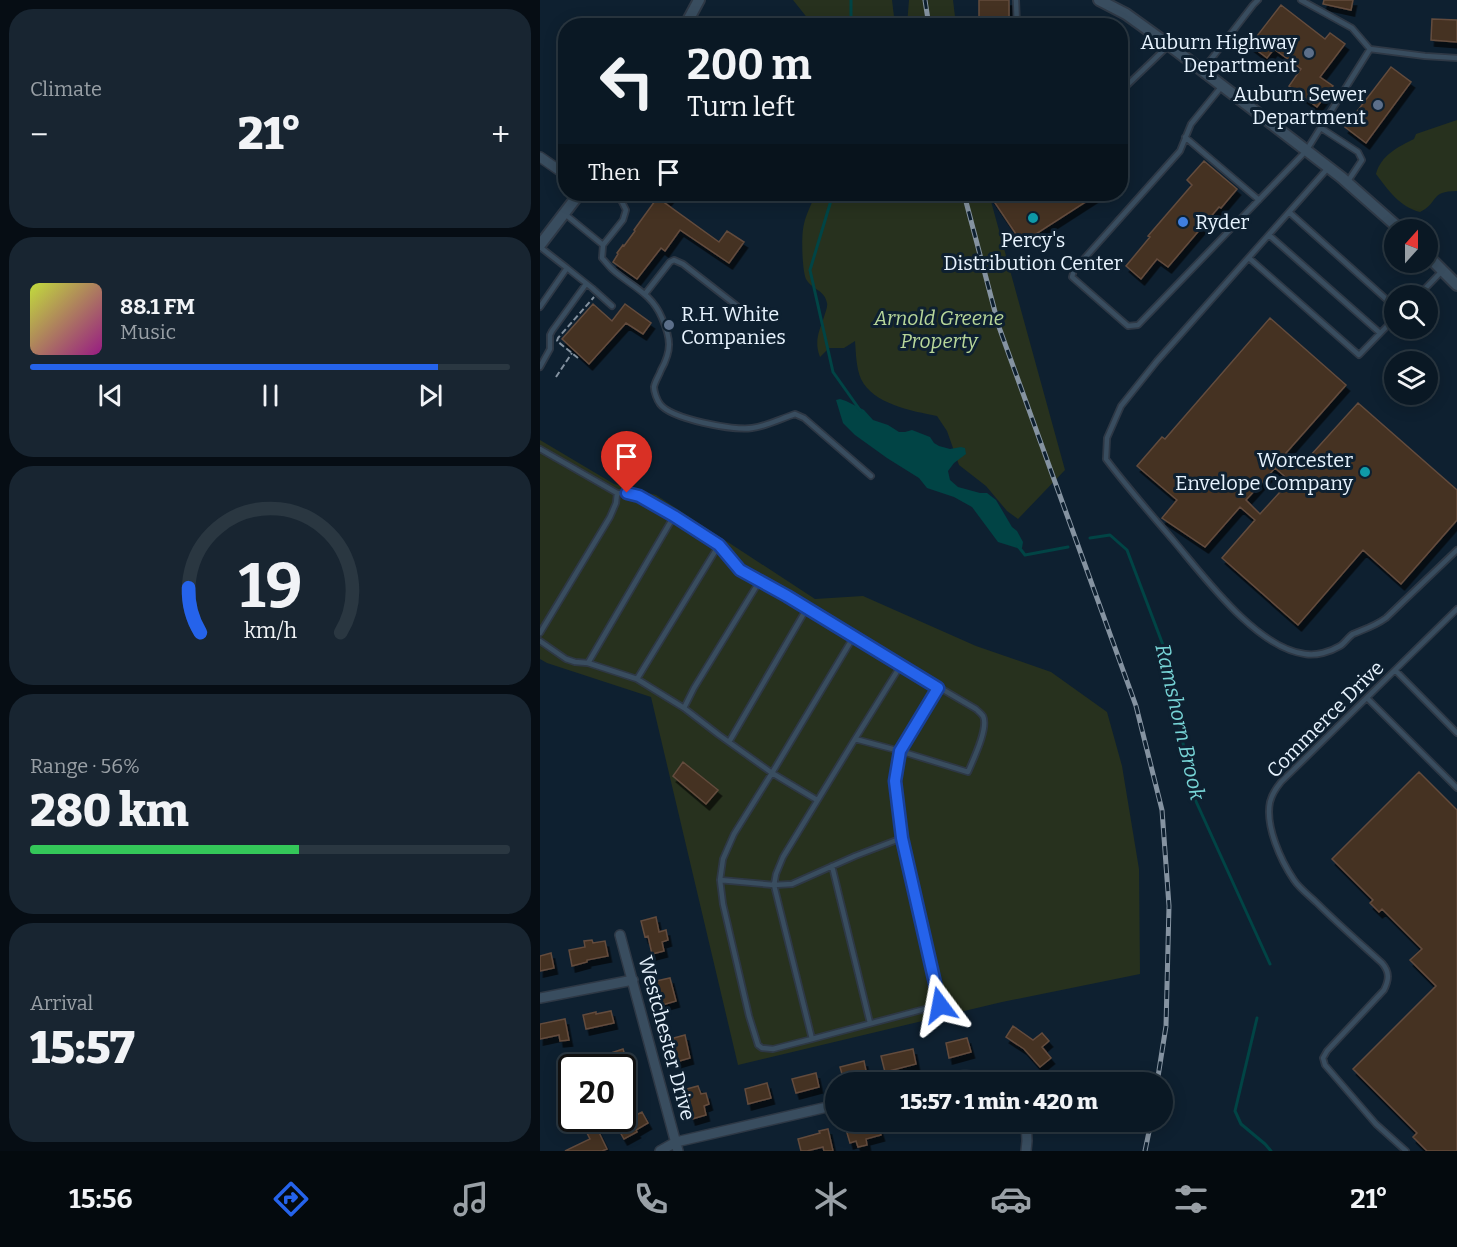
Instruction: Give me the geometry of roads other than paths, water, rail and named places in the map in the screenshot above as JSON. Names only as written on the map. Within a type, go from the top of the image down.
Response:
[{"type":"street","points":[[689,18],[699,0]]},
{"type":"street","points":[[1099,0],[1126,14],[1169,45],[1347,183],[1388,219]]},
{"type":"street","points":[[540,157],[558,169]]},
{"type":"street","points":[[540,245],[573,201]]},
{"type":"street","points":[[1438,266],[1457,285]]},
{"type":"street","name":"Westchester Drive","points":[[620,935],[677,1147]]},
{"type":"street","points":[[540,999],[633,980]]},
{"type":"street","points":[[660,1151],[825,1108]]},
{"type":"street","points":[[1026,1151],[1027,1132]]},
{"type":"lane","points":[[1016,0],[1017,18]]},
{"type":"lane","points":[[1202,71],[1258,0]]},
{"type":"lane","points":[[1301,0],[1352,28],[1370,49],[1457,58]]},
{"type":"lane","points":[[1128,84],[1169,45]]},
{"type":"lane","points":[[1222,86],[1191,124],[1180,151],[1074,270],[1072,277],[1128,326],[1138,324],[1306,151],[1370,49]]},
{"type":"lane","points":[[1321,128],[1358,152],[1362,160],[1347,183]]},
{"type":"lane","points":[[1185,137],[1259,200]]},
{"type":"lane","points":[[1328,168],[1157,361],[1121,406],[1107,438],[1106,459],[1219,594],[1242,618],[1267,638],[1286,649],[1305,654],[1323,653],[1340,646],[1350,635],[1374,626],[1386,618],[1457,550]]},
{"type":"lane","points":[[622,201],[626,210],[623,220],[603,244],[602,258],[613,270],[657,306],[669,338],[670,351],[654,384],[660,405],[689,419],[734,428],[750,429],[768,425],[795,414],[804,418],[871,476]]},
{"type":"lane","points":[[1289,212],[1384,297]]},
{"type":"lane","points":[[564,213],[603,244]]},
{"type":"lane","points":[[1269,236],[1380,333]]},
{"type":"lane","points":[[540,245],[612,306]]},
{"type":"lane","points":[[1249,258],[1359,355],[1384,329]]},
{"type":"lane","points":[[645,294],[674,260],[683,264],[737,306]]},
{"type":"lane","points":[[540,307],[567,268]]},
{"type":"lane","points":[[1429,285],[1443,271]]},
{"type":"lane","points":[[540,367],[550,349],[552,331],[586,284]]},
{"type":"lane","points":[[540,449],[617,493],[639,496],[674,516],[719,545],[740,570],[976,709],[983,716],[985,725],[968,772],[855,739]]},
{"type":"lane","points":[[540,633],[610,517],[616,503],[617,493]]},
{"type":"lane","points":[[588,663],[674,516]]},
{"type":"lane","points":[[636,679],[719,545]]},
{"type":"lane","points":[[684,708],[759,582]]},
{"type":"lane","points":[[729,742],[807,608]]},
{"type":"lane","name":"Commerce Drive","points":[[1406,1151],[1376,1124],[1323,1062],[1327,1051],[1384,990],[1388,979],[1387,970],[1296,882],[1284,865],[1273,834],[1269,805],[1272,795],[1281,782],[1457,609]]},
{"type":"lane","points":[[854,636],[735,834],[723,859],[720,880],[723,904],[749,1016],[758,1045],[762,1048],[773,1048],[812,1039],[940,1005],[902,838],[895,781],[900,751],[938,688]]},
{"type":"lane","points":[[540,641],[566,659],[588,663],[636,679],[684,708],[772,772],[817,800]]},
{"type":"lane","points":[[812,1039],[774,885],[776,874],[783,857],[817,800],[901,665]]},
{"type":"lane","points":[[1395,670],[1457,733]]},
{"type":"lane","points":[[1366,698],[1457,788]]},
{"type":"lane","points":[[720,880],[774,885],[792,884],[866,851],[902,838]]},
{"type":"lane","points":[[832,866],[870,1023]]},
{"type":"waterway","name":"Ramshorn Brook","points":[[851,0],[851,18]]},
{"type":"waterway","name":"Ramshorn Brook","points":[[831,201],[810,270],[833,372],[860,410]]},
{"type":"waterway","name":"Ramshorn Brook","points":[[1090,538],[1110,535],[1127,550],[1163,645],[1194,797],[1270,964]]},
{"type":"waterway","name":"Ramshorn Brook","points":[[1018,546],[1025,555],[1068,547]]},
{"type":"waterway","name":"Ramshorn Brook","points":[[1257,1018],[1235,1111],[1241,1124],[1271,1151]]},
{"type":"railway","points":[[925,0],[928,18]]},
{"type":"railway","points":[[966,201],[999,327],[1136,706],[1162,810],[1169,906],[1166,1026],[1159,1072]]},
{"type":"railway","points":[[1145,1151],[1149,1132]]},
{"type":"place","name":"Auburn Highway Department","points":[[1309,53]]},
{"type":"place","name":"Auburn Sewer Department","points":[[1378,105]]},
{"type":"place","name":"Percy's Distribution Center","points":[[1033,218]]},
{"type":"place","name":"Ryder","points":[[1183,222]]},
{"type":"place","name":"R.H. White Companies","points":[[669,325]]},
{"type":"place","name":"Worcester Envelope Company","points":[[1365,472]]},
{"type":"park label","name":"Arnold Greene Property","points":[[939,330]]}]
